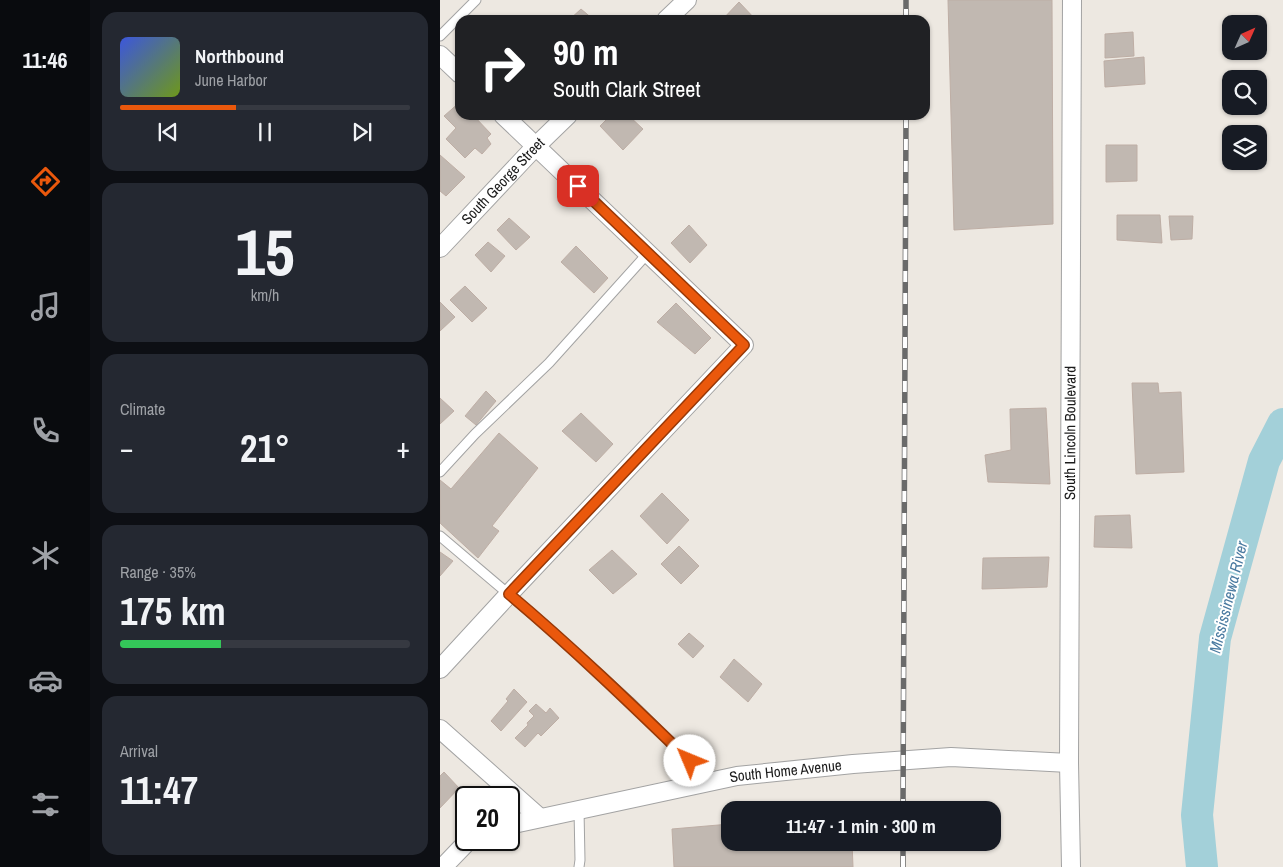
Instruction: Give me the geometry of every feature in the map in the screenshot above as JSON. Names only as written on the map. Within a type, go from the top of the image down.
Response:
[{"type":"street","points":[[671,15],[687,0]]},
{"type":"street","name":"South Lincoln Boulevard","points":[[1071,867],[1069,763],[1072,0]]},
{"type":"street","points":[[440,55],[455,69]]},
{"type":"street","points":[[440,669],[744,345],[508,120]]},
{"type":"street","name":"South George Street","points":[[440,248],[563,120]]},
{"type":"street","points":[[440,729],[540,818]]},
{"type":"street","name":"South Home Avenue","points":[[520,823],[747,775],[853,764],[951,757],[1069,763]]},
{"type":"street","points":[[443,867],[458,851]]},
{"type":"lane","points":[[461,15],[476,0]]},
{"type":"lane","points":[[440,36],[455,21]]},
{"type":"lane","points":[[440,472],[475,434],[549,363],[648,253]]},
{"type":"lane","points":[[440,536],[545,625],[629,701],[690,761],[698,784]]},
{"type":"lane","points":[[579,810],[579,867]]},
{"type":"building","points":[[948,0],[1052,0],[1053,224],[954,230]]},
{"type":"building","points":[[739,2],[751,15],[727,15]]},
{"type":"building","points":[[581,9],[588,15],[574,15]]},
{"type":"building","points":[[1133,32],[1134,56],[1105,58],[1105,34]]},
{"type":"building","points":[[1144,57],[1145,84],[1105,87],[1104,61]]},
{"type":"building","points":[[455,106],[455,120],[478,120],[491,134],[487,138],[491,144],[482,154],[475,148],[465,158],[446,139],[456,128],[444,116]]},
{"type":"building","points":[[606,120],[633,120],[643,129],[623,150],[600,126]]},
{"type":"building","points":[[1106,145],[1137,145],[1137,181],[1106,182]]},
{"type":"building","points":[[440,155],[465,177],[446,196],[440,191]]},
{"type":"building","points":[[1117,215],[1160,215],[1162,243],[1117,240]]},
{"type":"building","points":[[1169,216],[1193,216],[1192,239],[1171,240]]},
{"type":"building","points":[[509,218],[530,237],[516,250],[497,230]]},
{"type":"building","points":[[689,225],[707,245],[690,263],[671,243]]},
{"type":"building","points":[[488,242],[505,256],[491,272],[475,255]]},
{"type":"building","points":[[576,246],[608,278],[594,293],[561,262]]},
{"type":"building","points":[[465,286],[487,308],[472,322],[450,300]]},
{"type":"building","points":[[440,302],[455,317],[440,331]]},
{"type":"building","points":[[676,303],[711,338],[695,354],[657,322]]},
{"type":"building","points":[[1132,383],[1158,383],[1159,393],[1181,392],[1184,472],[1136,474]]},
{"type":"building","points":[[486,391],[496,401],[476,425],[465,416]]},
{"type":"building","points":[[440,398],[454,411],[440,424]]},
{"type":"building","points":[[1046,408],[1050,484],[988,482],[985,455],[1011,450],[1010,409]]},
{"type":"building","points":[[581,413],[613,444],[596,462],[562,431]]},
{"type":"building","points":[[499,433],[538,468],[492,526],[499,531],[478,558],[440,523],[440,480],[451,489]]},
{"type":"building","points":[[662,493],[689,520],[667,544],[640,516]]},
{"type":"building","points":[[1130,515],[1132,548],[1094,547],[1095,516]]},
{"type":"building","points":[[679,546],[699,566],[681,584],[661,564]]},
{"type":"building","points":[[612,550],[637,574],[613,594],[589,570]]},
{"type":"building","points":[[440,552],[453,561],[440,576]]},
{"type":"building","points":[[1049,557],[1047,587],[982,589],[983,558]]},
{"type":"building","points":[[689,633],[704,646],[693,658],[678,644]]},
{"type":"building","points":[[734,659],[762,684],[748,702],[720,677]]},
{"type":"building","points":[[514,689],[527,702],[501,731],[491,721],[508,701],[506,699]]},
{"type":"building","points":[[536,704],[546,713],[550,708],[559,718],[541,736],[538,733],[525,747],[515,738],[534,716],[529,711]]},
{"type":"building","points":[[444,772],[457,786],[455,786],[455,792],[440,808],[440,776]]},
{"type":"building","points":[[721,825],[721,851],[852,851],[853,867],[674,867],[672,829]]},
{"type":"waterway","name":"Mississinewa River","points":[[1202,867],[1197,815],[1215,638],[1264,461],[1283,424]]},
{"type":"railway","points":[[906,0],[906,15]]},
{"type":"railway","points":[[903,801],[906,120]]},
{"type":"railway","points":[[903,851],[903,867]]},
{"type":"route","points":[[578,186],[744,345],[509,594],[629,701],[690,761]]}]
